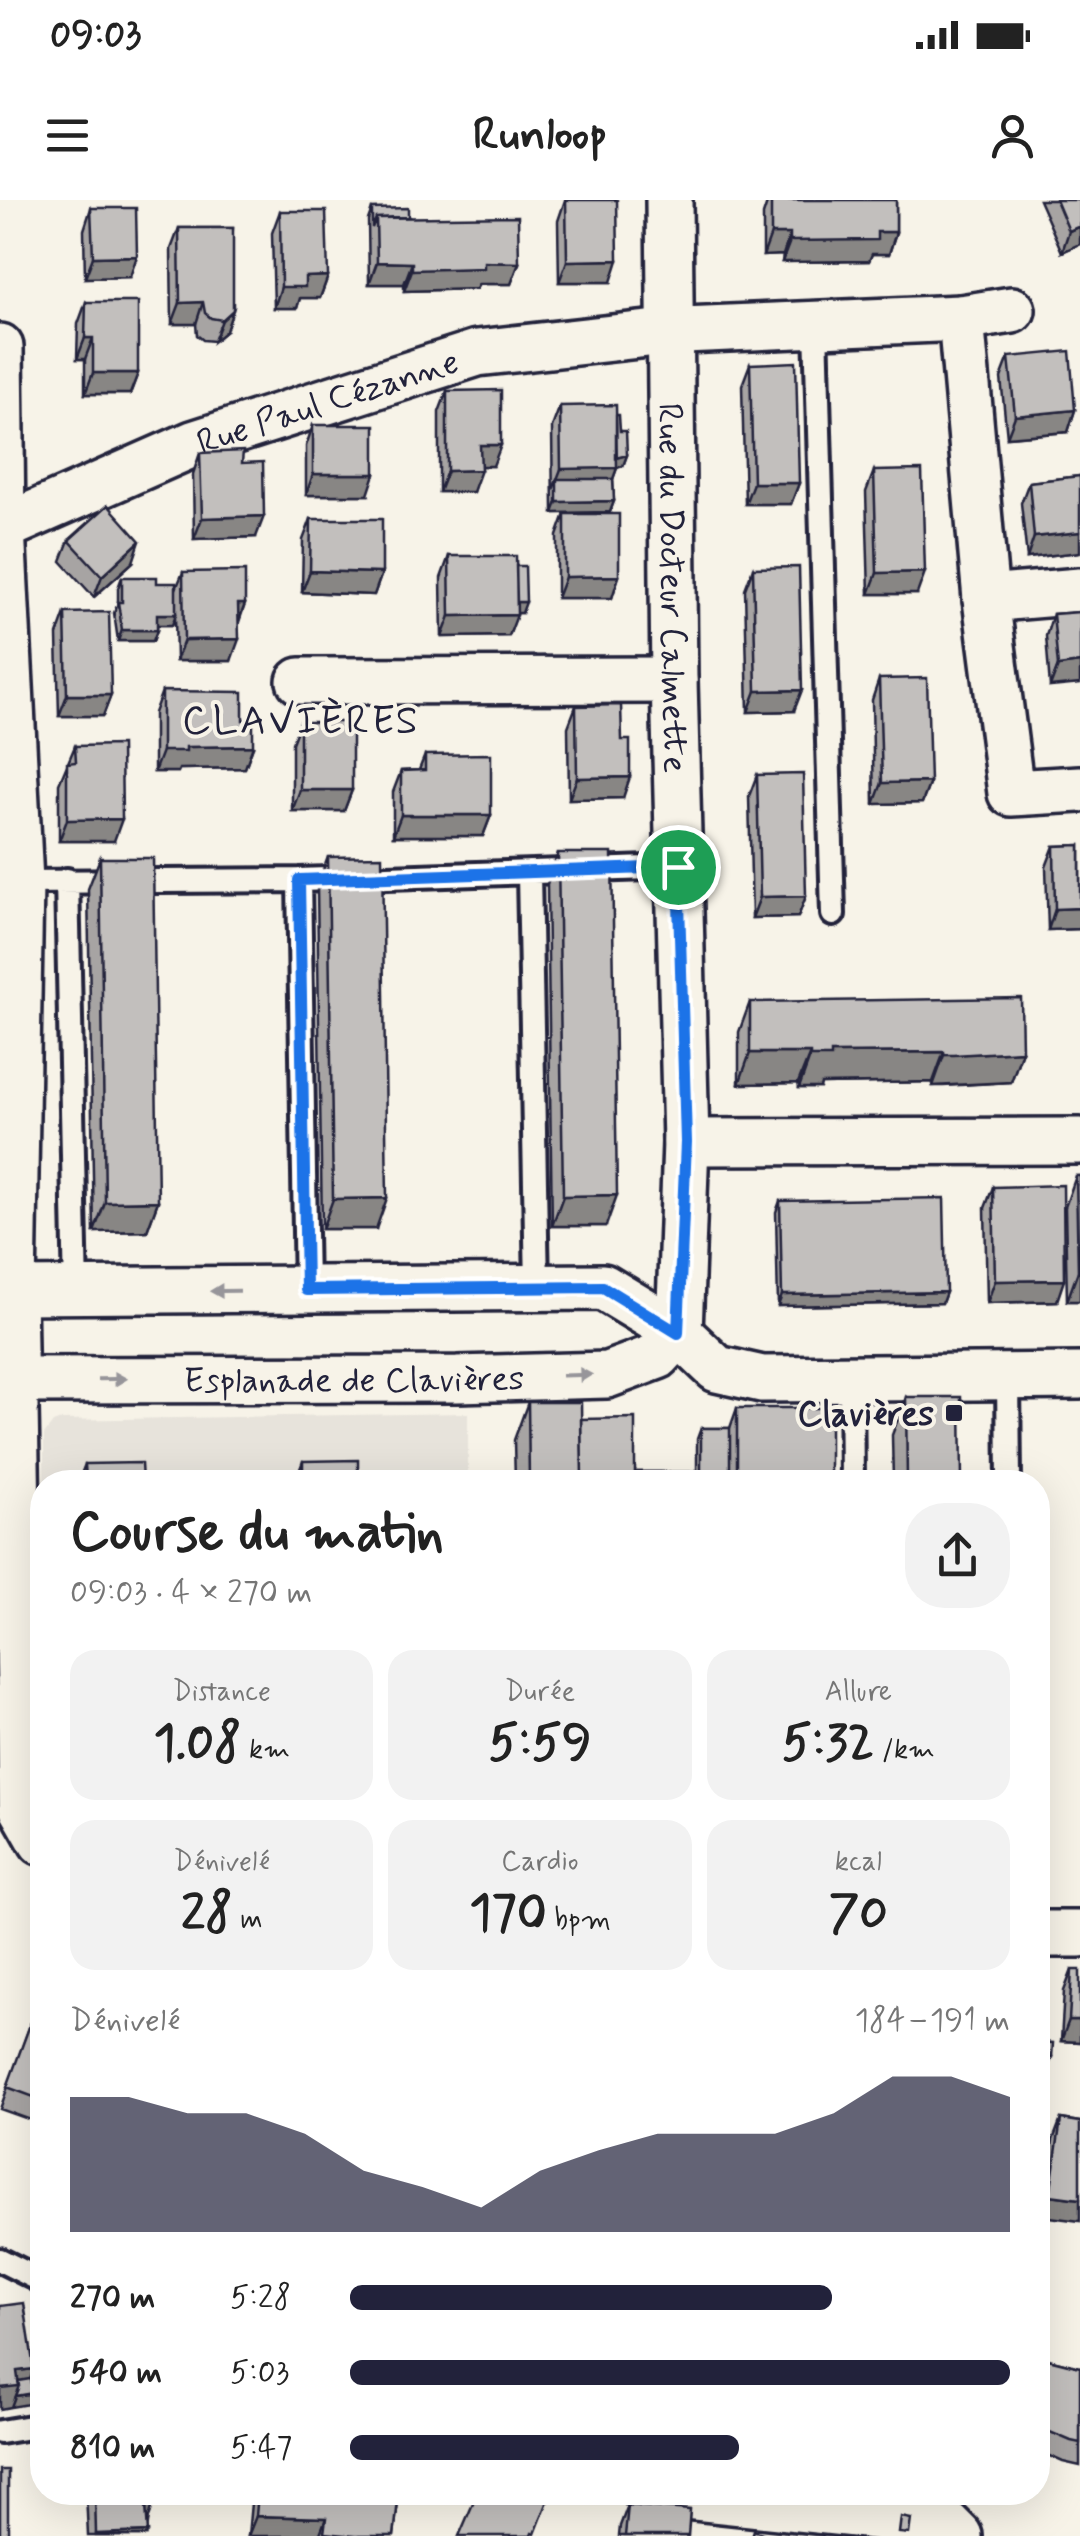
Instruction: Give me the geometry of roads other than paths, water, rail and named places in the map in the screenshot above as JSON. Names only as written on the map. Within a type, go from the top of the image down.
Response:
[{"type":"street","name":"Rue du Docteur Calmette","points":[[669,200],[674,680],[686,1142],[678,1333]]},
{"type":"street","name":"Rue Paul Cézanne","points":[[1,528],[193,444],[478,354],[670,332],[961,318],[1012,310]]},
{"type":"street","points":[[961,318],[986,599],[1011,793],[1080,788]]},
{"type":"street","points":[[0,347],[1,528],[20,882],[9,1307],[14,1380],[21,1818]]},
{"type":"street","points":[[986,599],[1080,590]]},
{"type":"street","points":[[300,680],[674,680]]},
{"type":"street","points":[[686,1142],[1080,1141]]},
{"type":"street","points":[[9,1307],[76,1293],[603,1287],[678,1333],[717,1369],[762,1379],[1080,1376]]},
{"type":"street","name":"Esplanade de Clavières","points":[[14,1380],[607,1375],[658,1356],[678,1333]]},
{"type":"street","points":[[1050,1934],[1080,1934]]},
{"type":"street","points":[[768,2505],[947,2524],[959,2536]]},
{"type":"lane","points":[[816,327],[832,914]]},
{"type":"lane","points":[[20,882],[299,880],[678,867]]},
{"type":"lane","points":[[529,873],[536,1287]]},
{"type":"lane","points":[[67,880],[76,1293]]},
{"type":"lane","points":[[299,880],[306,1290]]},
{"type":"lane","points":[[1008,1377],[1009,1470]]},
{"type":"lane","points":[[851,1379],[852,1470]]},
{"type":"lane","points":[[0,2260],[30,2275]]},
{"type":"lane","points":[[0,2432],[30,2428]]},
{"type":"place","name":"Clavières","points":[[954,1413]]},
{"type":"district","name":"CLAVIÈRES","points":[[301,719]]}]
